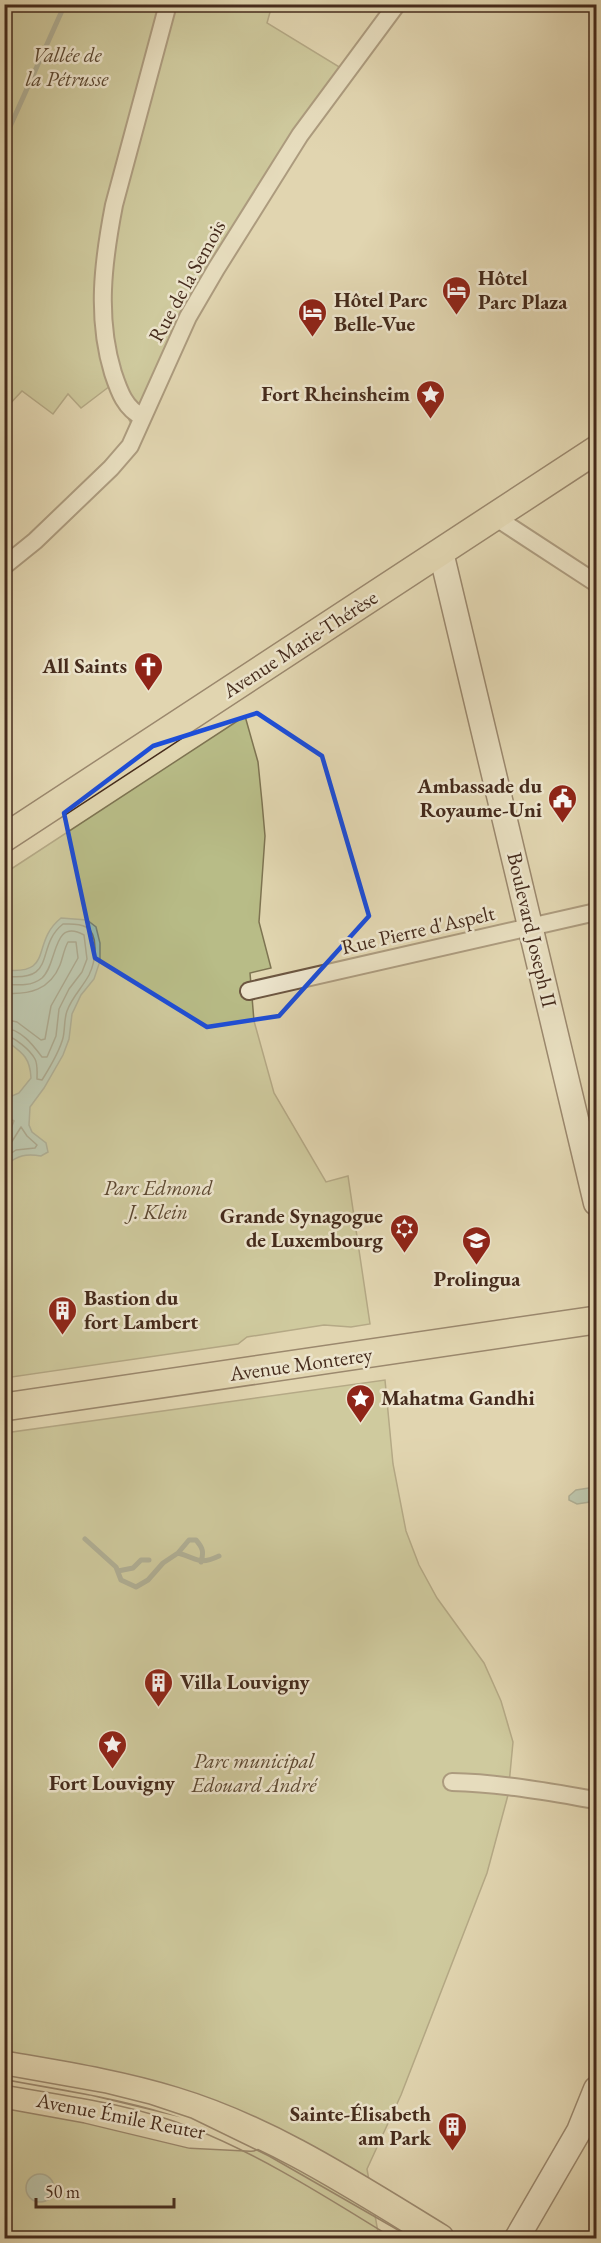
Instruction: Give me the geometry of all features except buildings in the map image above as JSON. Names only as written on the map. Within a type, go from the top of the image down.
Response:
[{"type":"main road","name":"Avenue Marie-Thérèse","points":[[4,838],[597,450]]},
{"type":"main road","name":"Boulevard Joseph II","points":[[441,552],[597,1203]]},
{"type":"main road","name":"Avenue Monterey","points":[[4,1407],[597,1320]]},
{"type":"main road","name":"Avenue Émile Reuter","points":[[4,2065],[81,2079],[173,2100],[236,2123],[341,2178],[440,2238]]},
{"type":"main road","points":[[517,2238],[579,2131],[597,2089]]},
{"type":"main road","name":"Avenue Émile Reuter","points":[[4,2094],[87,2109],[191,2134],[240,2136],[273,2141]]},
{"type":"street","points":[[143,417],[126,404],[106,351],[102,318],[102,286],[114,205],[168,4]]},
{"type":"street","name":"Rue de la Semois","points":[[4,566],[35,541],[111,468],[130,446],[188,317],[216,269],[300,135],[397,4]]},
{"type":"street","points":[[495,517],[597,583]]},
{"type":"street","name":"Rue Pierre d'Aspelt","points":[[249,991],[597,912]]},
{"type":"street","points":[[452,1782],[512,1786],[597,1800]]},
{"type":"highlighted area","points":[[257,713],[322,756],[369,916],[279,1016],[207,1027],[95,958],[64,813],[153,746]]},
{"type":"green space","name":"Vallée de la Pétrusse","points":[[4,5],[272,5],[267,23],[341,68],[210,265],[180,315],[132,425],[110,386],[81,408],[68,394],[53,414],[22,391],[5,409]]},
{"type":"green space","name":"Parc Edmond J. Klein","points":[[245,716],[258,762],[265,836],[259,922],[271,968],[250,973],[254,1021],[274,1093],[326,1182],[348,1176],[370,1324],[351,1327],[324,1325],[247,1337],[238,1344],[5,1378],[5,873]]},
{"type":"green space","name":"Parc municipal Edouard André","points":[[385,1380],[393,1464],[406,1531],[419,1565],[437,1598],[484,1663],[501,1701],[513,1742],[508,1795],[487,1873],[401,2095],[367,2169],[379,2238],[5,2238],[5,1433]]},
{"type":"water","points":[[61,918],[87,920],[96,927],[100,943],[100,961],[94,979],[81,995],[72,1014],[69,1039],[63,1055],[30,1107],[29,1125],[32,1132],[46,1143],[48,1152],[41,1156],[22,1156],[5,1165],[5,1143],[14,1121],[5,1114],[5,1099],[19,1093],[31,1078],[27,1059],[5,1040],[5,970],[30,968],[37,962],[46,937]]},
{"type":"water","points":[[595,1487],[596,1501],[577,1504],[569,1500],[569,1496],[576,1490]]},
{"type":"water","points":[[40,2174],[50,2178],[54,2188],[50,2198],[40,2202],[30,2198],[26,2188],[30,2178]]},
{"type":"waterway","points":[[4,140],[65,4]]},
{"type":"waterway","points":[[85,1539],[116,1567],[121,1580],[136,1587],[148,1580],[163,1563],[178,1553],[202,1561],[219,1556]]},
{"type":"waterway","points":[[178,1553],[189,1540],[196,1540],[202,1550],[201,1562]]},
{"type":"waterway","points":[[118,1571],[133,1568],[141,1560],[149,1560]]},
{"type":"tram line","points":[[4,2075],[105,2093],[191,2118],[269,2156],[412,2238]]},
{"type":"tram line","points":[[4,2085],[123,2107],[192,2128],[270,2165],[393,2238]]},
{"type":"place","name":"Hôtel Parc Plaza","points":[[457,316]]},
{"type":"place","name":"Hôtel Parc Belle-Vue","points":[[313,338]]},
{"type":"place","name":"Fort Rheinsheim","points":[[431,420]]},
{"type":"place","name":"All Saints","points":[[148,692]]},
{"type":"place","name":"Ambassade du Royaume-Uni","points":[[563,824]]},
{"type":"place","name":"Grande Synagogue de Luxembourg","points":[[404,1254]]},
{"type":"place","name":"Prolingua","points":[[477,1266]]},
{"type":"place","name":"Bastion du fort Lambert","points":[[63,1336]]},
{"type":"place","name":"Mahatma Gandhi","points":[[360,1424]]},
{"type":"place","name":"Villa Louvigny","points":[[159,1708]]},
{"type":"place","name":"Fort Louvigny","points":[[112,1770]]},
{"type":"place","name":"Sainte-Élisabeth am Park","points":[[452,2152]]}]
